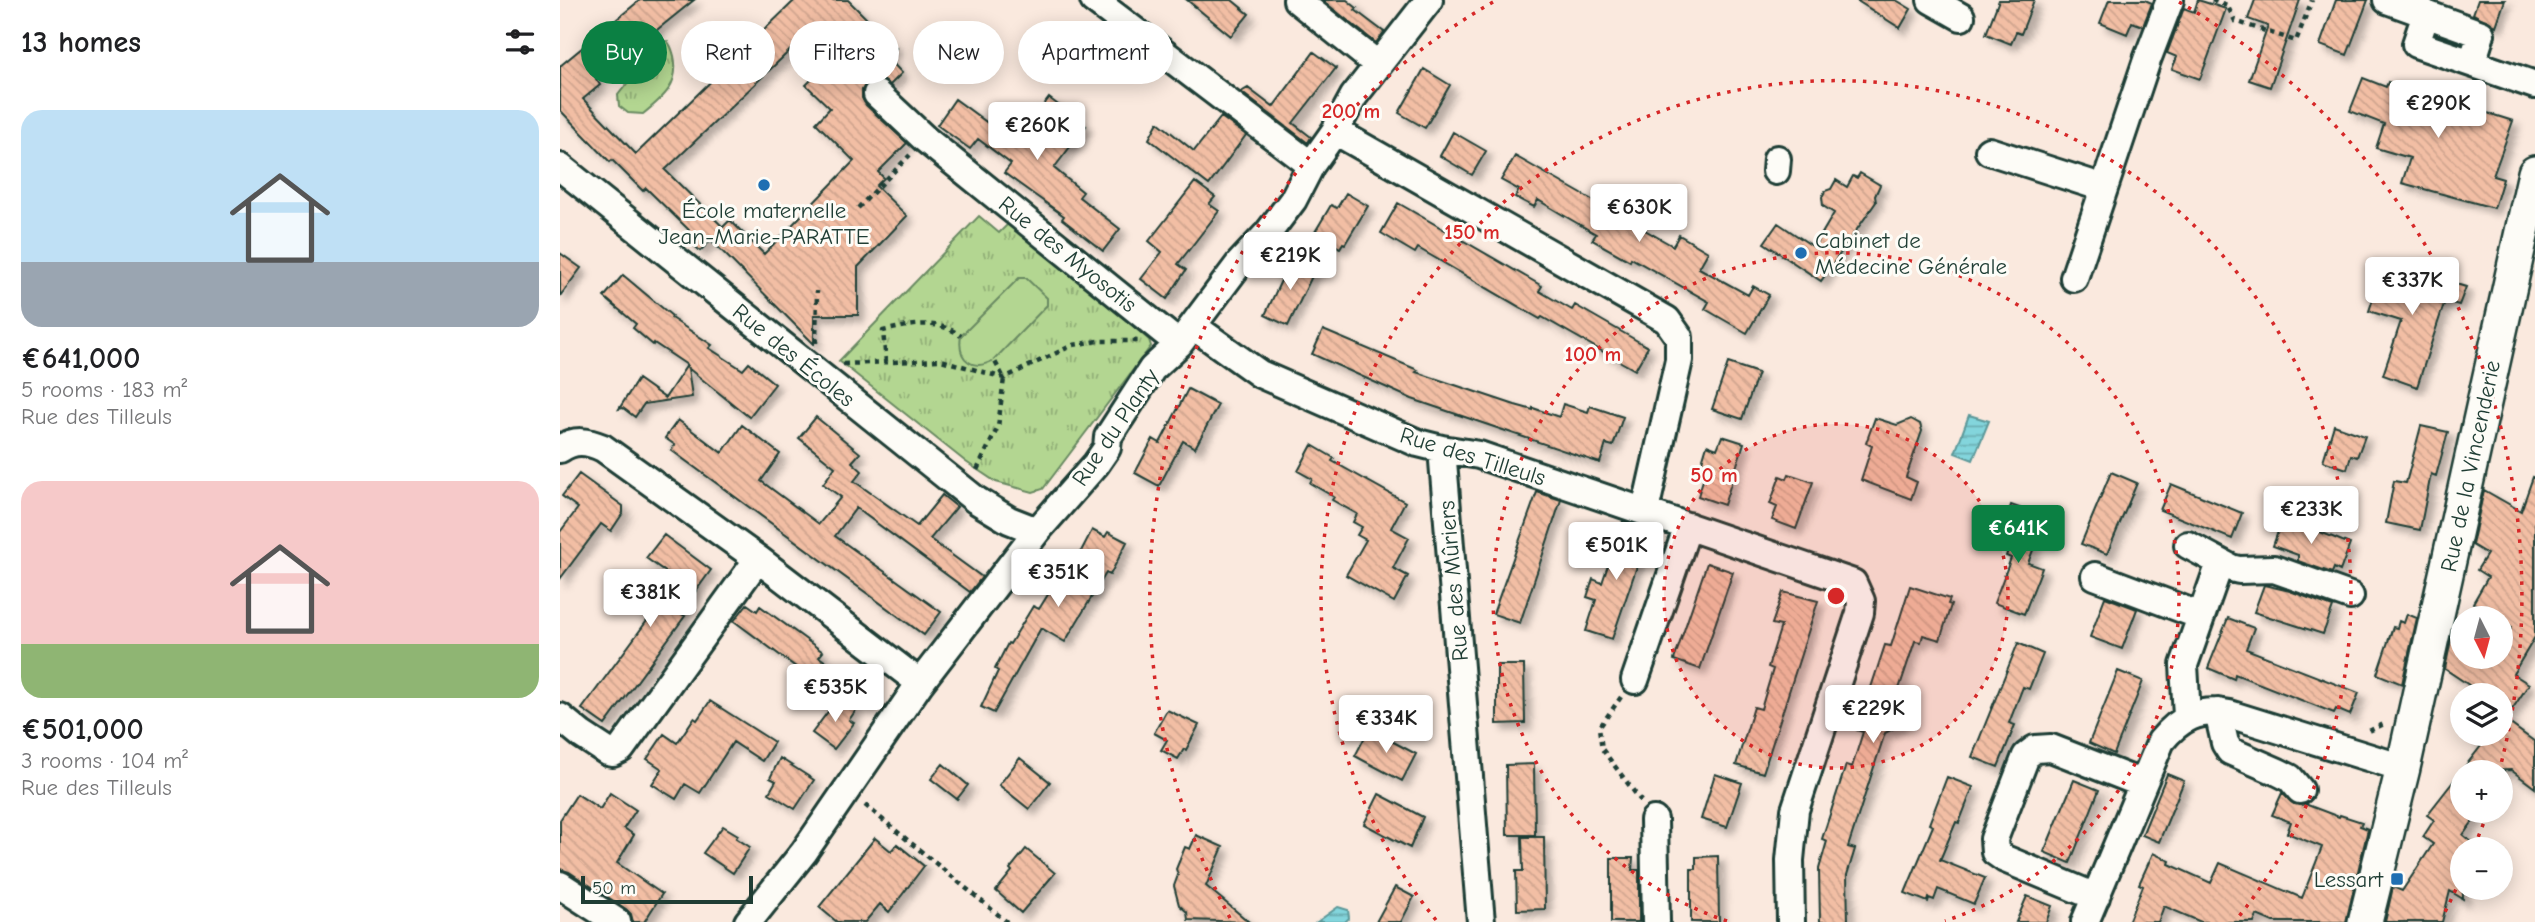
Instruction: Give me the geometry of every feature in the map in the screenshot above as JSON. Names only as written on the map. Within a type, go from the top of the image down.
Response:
[{"type":"main road","name":"Rue de la Vincenderie","points":[[2365,922],[2403,768],[2535,173]]},
{"type":"street","points":[[1094,0],[1311,165]]},
{"type":"street","points":[[1297,0],[1377,64]]},
{"type":"street","name":"Rue du Planty","points":[[748,922],[804,852],[920,683],[1037,531],[1107,448],[1108,437],[1180,334],[1268,233],[1293,200],[1311,165],[1335,131],[1354,96],[1429,0]]},
{"type":"street","points":[[1931,0],[1961,17]]},
{"type":"street","points":[[2074,278],[2147,60],[2170,0]]},
{"type":"street","points":[[2387,0],[2426,15],[2416,44],[2535,85]]},
{"type":"street","name":"Rue des Myosotis","points":[[885,102],[925,139],[1180,334]]},
{"type":"street","points":[[1335,131],[1667,320],[1679,337],[1679,360],[1645,511]]},
{"type":"street","points":[[1989,151],[2104,188]]},
{"type":"street","name":"Rue des Écoles","points":[[560,167],[813,359],[976,500],[1009,520],[1037,531]]},
{"type":"street","name":"Rue des Tilleuls","points":[[1180,334],[1260,374],[1407,438],[1442,449],[1479,455],[1853,583],[1861,601],[1860,613],[1795,810],[1790,860],[1791,922]]},
{"type":"street","points":[[560,449],[578,441],[603,448],[758,559],[920,683]]},
{"type":"street","name":"Rue des Mûriers","points":[[1442,449],[1481,922]]},
{"type":"street","points":[[1635,680],[1688,526]]},
{"type":"street","points":[[2188,545],[2239,570],[2274,569],[2350,596]]},
{"type":"street","points":[[560,718],[613,753],[621,749],[758,559]]},
{"type":"street","points":[[2187,716],[2185,665],[2220,563]]},
{"type":"street","points":[[2095,576],[2201,616]]},
{"type":"street","points":[[2085,922],[2161,741],[2173,726],[2187,716],[2206,711],[2218,712],[2403,768]]},
{"type":"street","points":[[2218,712],[2225,743],[2230,751],[2290,778],[2300,790]]},
{"type":"street","points":[[2096,897],[2005,859],[1995,852],[1994,839],[2026,756],[2035,748],[2051,748],[2143,784]]},
{"type":"street","points":[[1654,820],[1656,922]]},
{"type":"street","points":[[560,885],[617,922]]},
{"type":"path","points":[[2212,0],[2228,3],[2235,21],[2296,41],[2312,0]]},
{"type":"path","points":[[858,208],[925,139]]},
{"type":"path","points":[[817,291],[816,347],[813,359],[842,364],[940,360],[1004,378],[1073,345],[1098,341],[1149,340],[1180,334]]},
{"type":"path","points":[[886,362],[883,331],[920,323],[953,330],[961,336]]},
{"type":"path","points":[[977,470],[998,427],[1004,378],[995,360]]},
{"type":"path","points":[[1635,680],[1599,727],[1602,749],[1654,820]]},
{"type":"path","points":[[2364,733],[2391,720]]},
{"type":"path","points":[[845,789],[1007,922]]},
{"type":"green space","points":[[667,41],[674,56],[675,74],[669,89],[658,102],[643,114],[628,113],[619,106],[618,95],[627,84],[667,84]]},
{"type":"green space","points":[[979,216],[999,233],[1009,223],[1115,310],[1149,340],[1151,346],[1043,489],[1033,492],[996,482],[966,462],[839,361]]},
{"type":"green space","points":[[1019,278],[1026,278],[1047,298],[1047,305],[994,360],[979,365],[968,362],[962,352],[961,336]]},
{"type":"water","points":[[1969,415],[1989,421],[1973,460],[1955,453]]},
{"type":"water","points":[[1338,907],[1348,910],[1349,918],[1345,922],[1317,922]]},
{"type":"building","points":[[640,0],[694,0],[667,22],[615,21]]},
{"type":"building","points":[[795,0],[848,0],[869,21],[789,21],[789,51],[775,65],[773,21]]},
{"type":"building","points":[[1187,0],[1232,0],[1249,14],[1231,36]]},
{"type":"building","points":[[1322,0],[1347,0],[1357,8],[1355,10],[1384,32],[1376,43]]},
{"type":"building","points":[[1856,0],[1896,0],[1911,9],[1900,28]]},
{"type":"building","points":[[1999,0],[2034,0],[2021,34],[2016,32],[2011,44],[1986,34]]},
{"type":"building","points":[[2109,0],[2145,0],[2152,3],[2143,26],[2132,22],[2127,34],[2100,23]]},
{"type":"building","points":[[2198,0],[2226,9],[2200,79],[2172,69],[2177,57],[2167,53],[2184,8],[2194,12]]},
{"type":"building","points":[[2255,0],[2300,0],[2270,87],[2249,80],[2268,26],[2248,19]]},
{"type":"building","points":[[2336,0],[2368,0],[2347,55],[2320,45]]},
{"type":"building","points":[[2478,0],[2505,0],[2496,26],[2473,14]]},
{"type":"building","points":[[581,49],[581,84],[600,85],[583,99],[636,154],[708,84],[755,84],[665,170],[723,227],[730,220],[764,254],[854,161],[816,123],[830,108],[806,85],[867,84],[862,90],[866,105],[907,143],[878,172],[884,178],[876,186],[907,216],[858,267],[858,315],[814,315],[814,344],[711,240],[700,251],[684,235],[689,230],[646,188],[643,191],[612,160],[610,162],[560,110],[560,66]]},
{"type":"building","points":[[1314,52],[1336,68],[1293,123],[1311,137],[1308,143],[1241,92],[1248,88],[1273,107]]},
{"type":"building","points":[[1424,69],[1450,85],[1425,128],[1399,113]]},
{"type":"building","points":[[2363,78],[2386,87],[2388,82],[2513,121],[2493,176],[2503,179],[2494,208],[2402,183],[2410,158],[2376,148],[2384,124],[2350,111]]},
{"type":"building","points":[[1049,98],[1086,126],[1054,168],[1083,192],[1079,197],[1120,229],[1103,251],[1062,219],[1064,216],[1004,173],[1011,164],[978,139],[970,149],[937,125],[955,99],[1015,143]]},
{"type":"building","points":[[1221,117],[1246,135],[1209,185],[1149,139],[1158,122],[1194,151]]},
{"type":"building","points":[[1453,132],[1486,151],[1472,175],[1440,156]]},
{"type":"building","points":[[1515,156],[1673,246],[1679,235],[1708,252],[1699,268],[1748,295],[1753,286],[1769,295],[1747,333],[1705,309],[1709,302],[1631,258],[1630,261],[1592,240],[1596,234],[1538,200],[1534,207],[1515,197],[1519,190],[1501,180]]},
{"type":"building","points":[[1860,173],[1880,185],[1875,196],[1876,202],[1821,281],[1764,243],[1778,223],[1814,247],[1834,213],[1823,206],[1822,197],[1825,191],[1831,189],[1836,180],[1847,187],[1853,176],[1857,178]]},
{"type":"building","points":[[1195,182],[1215,197],[1209,204],[1219,211],[1178,264],[1186,270],[1167,299],[1141,279],[1162,252],[1149,241]]},
{"type":"building","points":[[1346,193],[1368,206],[1340,248],[1315,232],[1331,205],[1337,208]]},
{"type":"building","points":[[1398,203],[1542,286],[1539,291],[1572,310],[1575,305],[1648,347],[1635,370],[1542,317],[1540,319],[1418,248],[1415,253],[1381,233]]},
{"type":"building","points":[[560,253],[581,268],[560,296]]},
{"type":"building","points":[[1291,259],[1315,270],[1288,326],[1265,315]]},
{"type":"building","points":[[2389,264],[2466,287],[2459,305],[2445,301],[2417,387],[2383,375],[2401,321],[2369,311],[2381,275],[2385,276]]},
{"type":"building","points":[[623,275],[672,316],[671,318],[712,345],[709,348],[743,370],[749,363],[775,384],[749,417],[688,368],[692,397],[644,404],[635,417],[623,408],[619,409],[638,379],[665,398],[687,365],[654,343],[653,345],[633,328],[636,324],[604,297]]},
{"type":"building","points":[[1323,330],[1418,370],[1416,372],[1515,405],[1559,417],[1563,404],[1588,412],[1590,406],[1623,417],[1613,446],[1606,444],[1600,463],[1412,399],[1312,354]]},
{"type":"building","points":[[1728,363],[1758,373],[1742,419],[1712,409]]},
{"type":"building","points":[[1188,389],[1218,405],[1195,448],[1183,441],[1159,486],[1135,473],[1153,439],[1160,443]]},
{"type":"building","points":[[816,417],[860,453],[852,462],[862,471],[854,481],[917,526],[942,495],[957,507],[930,539],[982,577],[970,592],[856,508],[835,536],[941,612],[924,635],[671,450],[675,445],[665,438],[678,420],[722,453],[742,425],[780,454],[761,481],[819,524],[841,497],[823,484],[835,467],[799,438]]},
{"type":"building","points":[[1875,418],[1897,425],[1911,419],[1920,424],[1922,431],[1906,477],[1917,482],[1911,499],[1861,480],[1872,446],[1866,443]]},
{"type":"building","points":[[2334,425],[2365,436],[2357,457],[2351,455],[2347,469],[2323,461]]},
{"type":"building","points":[[2421,426],[2448,432],[2436,476],[2431,474],[2420,530],[2386,523],[2394,481],[2406,483]]},
{"type":"building","points":[[1722,436],[1744,443],[1724,505],[1698,496],[1704,477],[1698,475],[1707,445],[1717,449]]},
{"type":"building","points":[[1312,445],[1334,458],[1332,461],[1405,502],[1391,528],[1409,538],[1393,568],[1408,576],[1394,602],[1346,575],[1366,540],[1357,535],[1362,527],[1353,522],[1357,514],[1332,500],[1334,497],[1310,483],[1312,479],[1298,471]]},
{"type":"building","points":[[2111,472],[2137,483],[2107,554],[2081,544]]},
{"type":"building","points":[[579,474],[623,506],[623,513],[611,531],[601,524],[560,579],[560,532],[578,508],[562,496]]},
{"type":"building","points":[[1789,474],[1813,482],[1796,529],[1772,520],[1777,507],[1770,504],[1780,476],[1787,479]]},
{"type":"building","points":[[2533,477],[2535,637],[2513,674],[2529,684],[2513,708],[2513,683],[2466,683],[2445,669],[2450,645],[2450,669],[2513,669],[2513,606],[2478,606],[2473,603],[2488,577],[2477,570],[2487,554],[2472,545],[2484,490],[2521,511]]},
{"type":"building","points":[[2171,484],[2242,513],[2232,539],[2160,510]]},
{"type":"building","points":[[1537,492],[1561,500],[1520,623],[1493,614]]},
{"type":"building","points":[[2011,505],[2031,512],[2020,539],[2016,538],[2035,545],[2028,563],[2042,568],[2024,614],[1994,603],[2011,558],[2006,556],[2013,537],[2002,533]]},
{"type":"building","points":[[2283,517],[2350,544],[2340,571],[2334,568],[2332,573],[2298,561],[2298,555],[2273,546]]},
{"type":"building","points":[[1623,521],[1643,528],[1638,541],[1645,543],[1612,639],[1586,631],[1596,600],[1587,597],[1593,579],[1602,583]]},
{"type":"building","points":[[1092,530],[1105,537],[1108,532],[1127,542],[1110,575],[1106,573],[1065,642],[1041,628],[994,713],[981,707],[1008,643],[1010,644],[1033,606],[1039,609],[1057,580],[1064,584]]},
{"type":"building","points":[[664,535],[711,570],[680,613],[685,616],[605,725],[582,709],[677,580],[646,558]]},
{"type":"building","points":[[1707,563],[1733,572],[1700,669],[1674,660]]},
{"type":"building","points":[[2264,585],[2290,591],[2333,607],[2323,634],[2254,612]]},
{"type":"building","points":[[1910,586],[1950,599],[1948,604],[1951,605],[1940,640],[1923,635],[1921,642],[1915,641],[1895,701],[1902,715],[1898,726],[1885,733],[1848,847],[1855,849],[1847,875],[1848,922],[1820,922],[1819,869],[1827,841],[1822,839],[1846,765],[1852,767],[1863,732],[1857,730],[1885,645],[1891,646]]},
{"type":"building","points":[[1783,592],[1818,601],[1763,773],[1736,765],[1754,707],[1761,709],[1773,669],[1768,667],[1781,626],[1772,624]]},
{"type":"building","points":[[2105,597],[2137,609],[2122,649],[2090,637]]},
{"type":"building","points":[[747,604],[757,611],[760,606],[823,652],[819,657],[829,664],[816,682],[734,621]]},
{"type":"building","points":[[2407,614],[2417,618],[2402,684],[2377,674],[2393,627],[2397,628],[2399,621],[2404,623]]},
{"type":"building","points":[[2228,618],[2254,628],[2246,649],[2359,693],[2350,715],[2336,709],[2334,713],[2235,674],[2234,679],[2208,668]]},
{"type":"building","points":[[2018,643],[2043,654],[2029,689],[2023,687],[2009,723],[2015,725],[1998,767],[1972,757]]},
{"type":"building","points":[[1497,665],[1524,665],[1525,723],[1497,724]]},
{"type":"building","points":[[2118,671],[2143,681],[2114,754],[2089,743]]},
{"type":"building","points":[[839,697],[856,710],[849,720],[854,723],[834,749],[812,733]]},
{"type":"building","points":[[710,701],[774,742],[762,761],[733,742],[700,793],[685,784],[676,799],[652,784],[662,769],[647,759],[664,734],[677,743]]},
{"type":"building","points":[[1167,710],[1199,725],[1178,759],[1161,750],[1167,740],[1154,733]]},
{"type":"building","points":[[2513,726],[2535,742],[2535,788],[2513,772],[2513,760],[2470,760],[2481,746],[2513,746]]},
{"type":"building","points":[[1369,729],[1416,754],[1402,781],[1355,756]]},
{"type":"building","points":[[780,758],[814,780],[795,809],[769,793],[776,781],[770,778]]},
{"type":"building","points":[[1020,758],[1050,782],[1029,809],[999,785]]},
{"type":"building","points":[[943,764],[968,785],[957,799],[931,779]]},
{"type":"building","points":[[1534,764],[1535,835],[1507,835],[1506,765]]},
{"type":"building","points":[[1715,774],[1742,783],[1727,827],[1701,819]]},
{"type":"building","points":[[2167,774],[2184,781],[2159,842],[2142,835]]},
{"type":"building","points":[[1947,777],[1973,787],[1940,860],[1985,878],[1974,904],[1938,889],[1934,900],[1929,898],[1928,902],[1905,893],[1933,826],[1929,824]]},
{"type":"building","points":[[2074,780],[2099,790],[2070,863],[2044,852]]},
{"type":"building","points":[[2450,786],[2450,823],[2472,823],[2463,835],[2465,837],[2450,837],[2450,891],[2442,922],[2385,922],[2393,887],[2402,891],[2433,844],[2423,837],[2434,820],[2427,815]]},
{"type":"building","points":[[610,793],[636,810],[624,828],[634,835],[617,863],[662,894],[644,922],[633,922],[626,909],[560,869],[560,820],[577,794],[600,809]]},
{"type":"building","points":[[2282,793],[2294,804],[2305,804],[2339,817],[2340,815],[2362,822],[2360,826],[2368,829],[2346,922],[2273,922],[2257,915],[2254,922],[2201,922],[2164,906],[2158,922],[2128,922],[2143,886],[2139,884],[2153,853],[2170,861],[2169,864],[2211,883],[2220,863],[2302,898],[2322,847],[2287,833],[2291,822],[2272,815]]},
{"type":"building","points":[[1379,794],[1423,817],[1410,848],[1364,824]]},
{"type":"building","points":[[723,826],[738,835],[736,838],[750,847],[733,873],[703,853]]},
{"type":"building","points":[[1196,835],[1223,847],[1206,886],[1249,922],[1188,920],[1187,912],[1179,905],[1174,886],[1178,875],[1176,869],[1185,847],[1190,849]]},
{"type":"building","points":[[1522,837],[1544,837],[1545,909],[1517,910],[1516,871],[1523,871]]},
{"type":"building","points":[[875,838],[891,851],[897,844],[924,866],[889,912],[880,904],[865,922],[837,922],[819,907]]},
{"type":"building","points":[[1026,849],[1055,873],[1021,913],[996,891]]},
{"type":"building","points":[[1718,856],[1719,922],[1691,922],[1691,869],[1696,869],[1696,857]]},
{"type":"building","points":[[1611,858],[1633,858],[1632,870],[1639,870],[1639,922],[1611,922]]},
{"type":"building","points":[[1395,887],[1414,897],[1401,922],[1376,922]]},
{"type":"building","points":[[2027,896],[2052,906],[2046,922],[2016,922]]},
{"type":"place","name":"École maternelle Jean-Marie-PARATTE","points":[[764,185]]},
{"type":"place","name":"Cabinet de Médecine Générale","points":[[1801,253]]},
{"type":"place","name":"Lessart","points":[[2397,879]]}]
